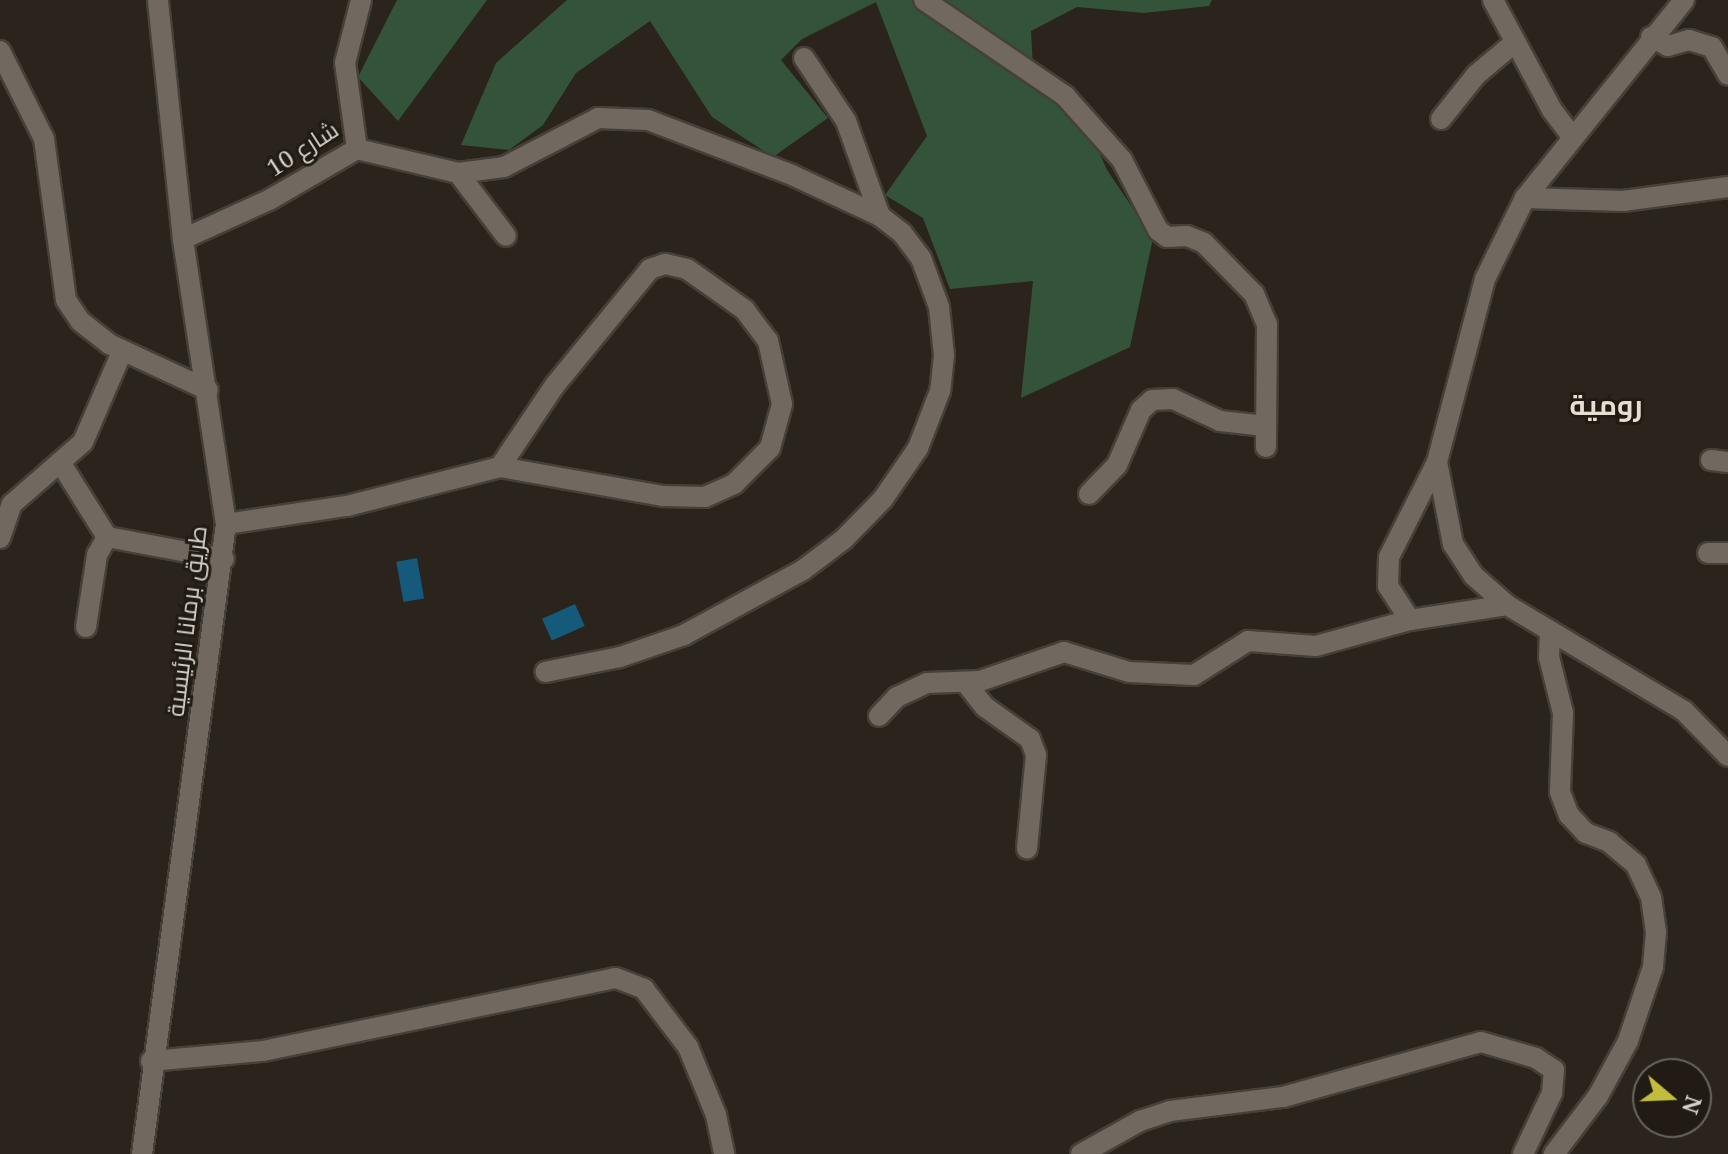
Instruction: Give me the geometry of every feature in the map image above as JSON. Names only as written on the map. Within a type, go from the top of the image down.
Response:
[{"type":"street","name":"طريق برمانا الرئيسية","points":[[142,1154],[151,1061],[224,559],[226,524],[183,239],[158,0]]},
{"type":"street","name":"شارع 10","points":[[183,239],[269,200],[357,149],[345,63],[361,0]]},
{"type":"street","points":[[924,0],[1065,96],[1122,160],[1158,230],[1167,237],[1198,239],[1254,294],[1267,324],[1266,447]]},
{"type":"street","points":[[1493,0],[1514,43],[1571,135]]},
{"type":"street","points":[[1410,620],[1388,586],[1389,557],[1437,462],[1485,279],[1525,198],[1571,135],[1684,0]]},
{"type":"street","points":[[1651,37],[1668,46],[1689,40],[1712,47],[1728,75]]},
{"type":"street","points":[[1441,119],[1476,75],[1514,43]]},
{"type":"street","points":[[0,51],[44,139],[66,300],[96,336],[122,352],[208,390]]},
{"type":"street","points":[[804,58],[846,121],[880,216]]},
{"type":"street","points":[[357,149],[458,173],[504,167],[598,118],[627,116],[792,175],[880,216],[902,233],[921,258],[939,307],[944,355],[940,391],[918,448],[883,499],[803,570],[684,635],[620,657],[545,672]]},
{"type":"street","points":[[458,173],[506,236]]},
{"type":"street","points":[[1525,198],[1623,201],[1728,187]]},
{"type":"street","points":[[226,524],[347,506],[500,467],[663,496],[705,497],[734,484],[770,448],[782,404],[768,341],[745,310],[687,269],[665,264],[650,269],[555,385],[500,467]]},
{"type":"street","points":[[0,538],[12,504],[60,462],[91,429],[122,352]]},
{"type":"street","points":[[1089,494],[1117,465],[1141,410],[1152,400],[1173,399],[1220,421],[1266,426]]},
{"type":"street","points":[[60,462],[107,537],[224,559]]},
{"type":"street","points":[[1437,462],[1453,544],[1474,576],[1507,605],[1684,711],[1728,756]]},
{"type":"street","points":[[86,627],[97,555],[107,537]]},
{"type":"street","points":[[879,716],[912,688],[940,679],[966,683],[1064,652],[1129,672],[1194,675],[1248,641],[1316,646],[1410,620],[1507,605]]},
{"type":"street","points":[[1550,631],[1549,657],[1563,713],[1560,792],[1569,815],[1586,833],[1609,842],[1636,865],[1651,897],[1656,932],[1653,967],[1628,1041],[1598,1096],[1554,1154]]},
{"type":"street","points":[[966,683],[985,707],[1030,739],[1036,755],[1027,849]]},
{"type":"street","points":[[151,1061],[263,1051],[616,978],[644,989],[688,1047],[716,1115],[724,1154]]},
{"type":"street","points":[[1081,1154],[1140,1121],[1170,1111],[1283,1097],[1481,1042],[1536,1058],[1554,1070],[1552,1093],[1523,1154]]},
{"type":"green space","points":[[397,0],[487,0],[398,121],[358,77]]},
{"type":"green space","points":[[567,0],[1212,0],[1209,6],[1144,13],[1077,7],[1031,31],[1034,87],[1074,96],[1107,170],[1153,238],[1130,347],[1021,398],[1033,281],[950,289],[923,218],[885,195],[927,136],[876,2],[802,39],[781,60],[828,118],[773,157],[712,117],[650,21],[576,73],[543,125],[509,150],[461,145],[496,63]]},
{"type":"water","points":[[417,558],[424,598],[403,602],[396,562]]},
{"type":"water","points":[[575,604],[585,626],[552,641],[542,619]]},
{"type":"district","name":"رومية","points":[[1606,404]]}]
